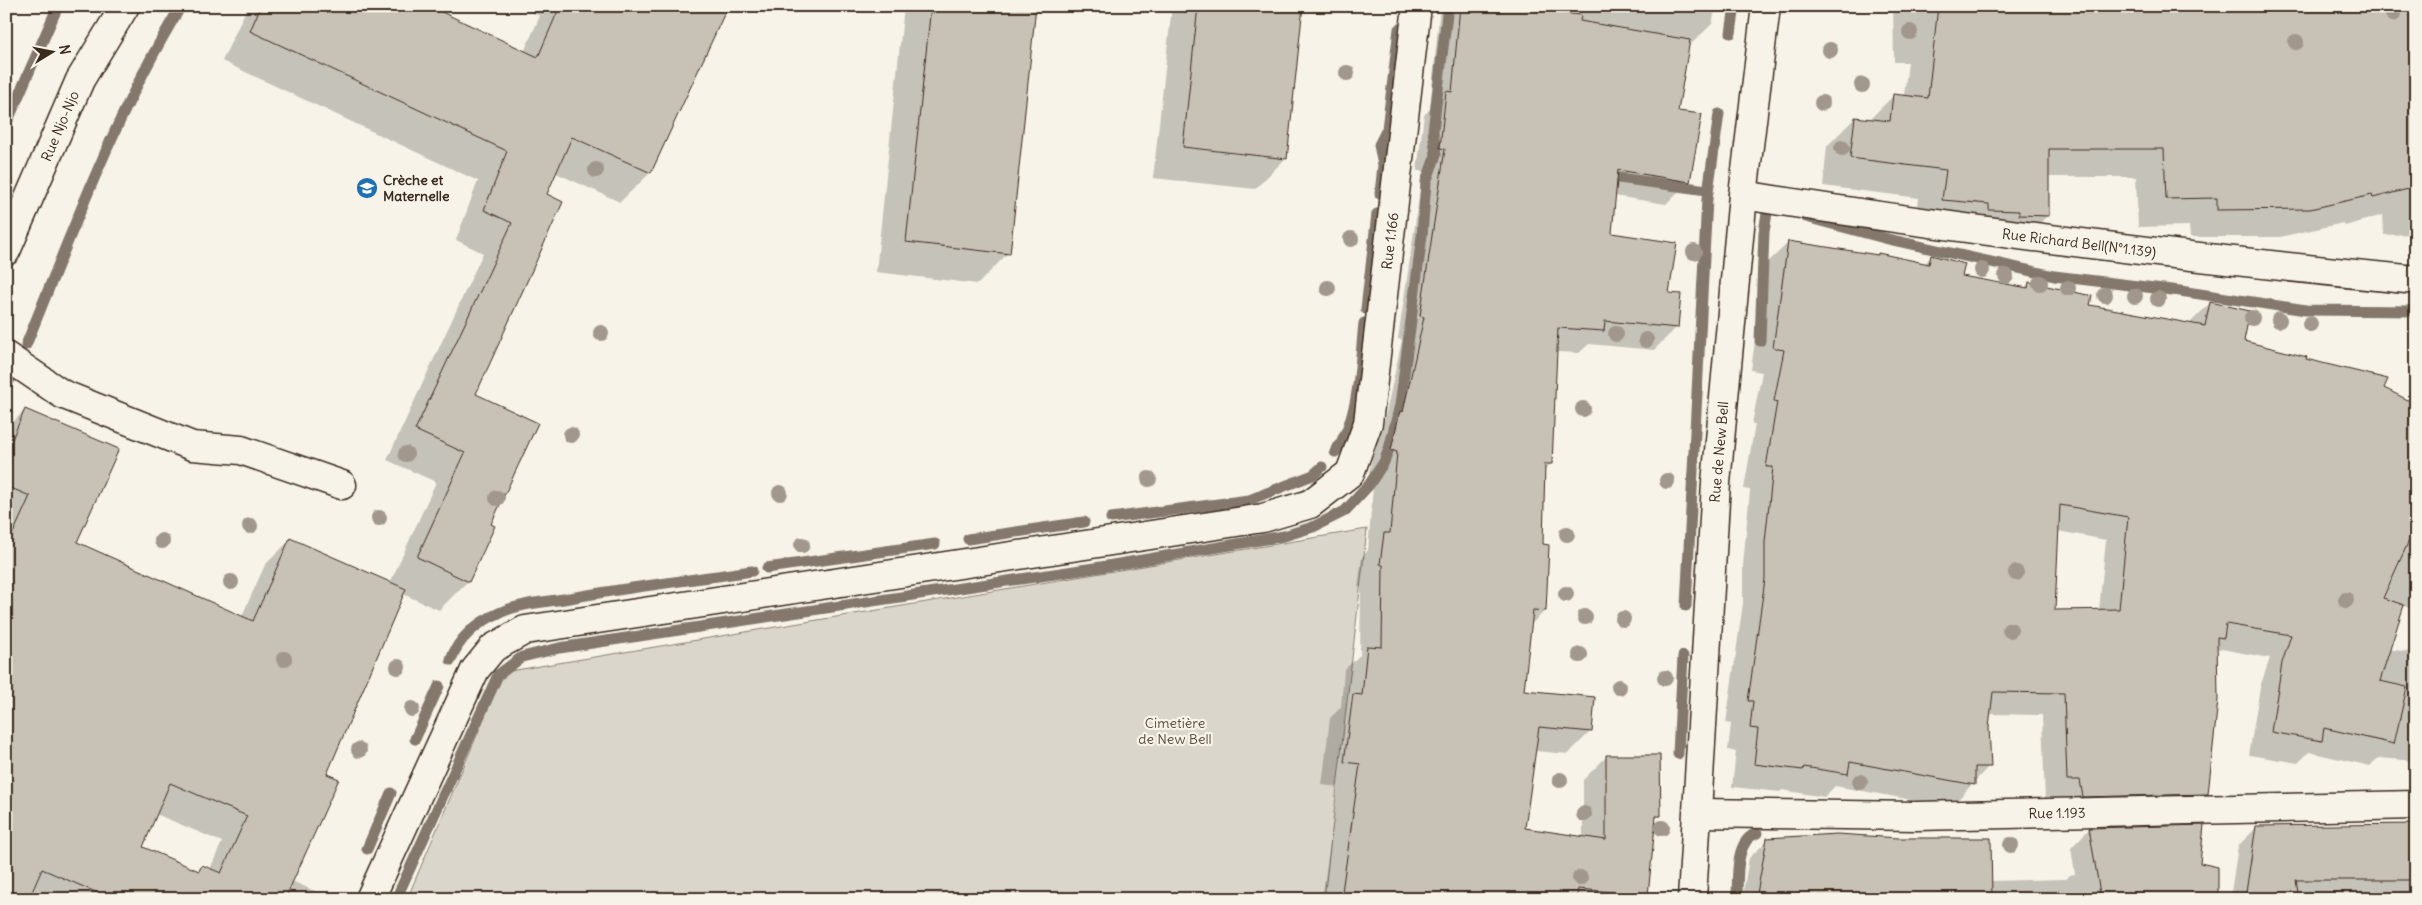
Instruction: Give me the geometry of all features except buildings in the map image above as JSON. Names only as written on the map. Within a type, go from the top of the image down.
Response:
[{"type":"street","name":"Rue Njo-Njo","points":[[6,251],[80,80],[125,6]]},
{"type":"street","name":"Rue 1.166","points":[[370,899],[475,670],[493,648],[525,630],[1263,518],[1310,504],[1350,474],[1368,423],[1417,6]]},
{"type":"street","name":"Rue de New Bell","points":[[1692,899],[1716,483],[1743,196],[1766,6]]},
{"type":"street","name":"Rue Richard Bell(N°1.139)","points":[[1743,196],[2194,258],[2416,280]]},
{"type":"street","points":[[6,356],[62,394],[192,446],[241,450],[342,485]]},
{"type":"street","name":"Rue 1.193","points":[[1698,814],[1917,816],[2416,806]]},
{"type":"green space","name":"Cimetière de New Bell","points":[[1367,529],[1324,899],[407,899],[504,672]]},
{"type":"waterway","points":[[29,72],[58,6]]},
{"type":"waterway","points":[[26,345],[116,130],[158,46],[181,6]]},
{"type":"waterway","points":[[396,899],[498,675],[522,657],[559,648],[1101,567],[1284,536],[1313,527],[1345,511],[1369,485],[1384,462],[1400,405],[1422,236],[1426,182],[1436,155],[1433,131],[1448,6]]},
{"type":"waterway","points":[[1731,33],[1735,6]]},
{"type":"waterway","points":[[1380,194],[1383,165],[1379,145],[1387,129],[1399,29]]},
{"type":"waterway","points":[[6,125],[29,72]]},
{"type":"waterway","points":[[1686,606],[1707,199],[1719,114]]},
{"type":"waterway","points":[[1604,176],[1707,190]]},
{"type":"waterway","points":[[1760,341],[1764,232],[1769,200]]},
{"type":"waterway","points":[[1366,309],[1377,214]]},
{"type":"waterway","points":[[1806,217],[1888,239],[2054,276],[2180,291],[2306,310],[2416,311]]},
{"type":"waterway","points":[[1335,452],[1344,438],[1354,407],[1364,323]]},
{"type":"waterway","points":[[6,387],[10,379]]},
{"type":"waterway","points":[[1111,518],[1249,500],[1313,475],[1322,467]]},
{"type":"waterway","points":[[968,539],[1084,522]]},
{"type":"waterway","points":[[767,568],[935,544]]},
{"type":"waterway","points":[[451,660],[458,645],[476,626],[491,617],[516,607],[615,590],[752,571]]},
{"type":"waterway","points":[[1678,754],[1683,656]]},
{"type":"waterway","points":[[415,739],[439,686]]},
{"type":"waterway","points":[[367,849],[391,793]]},
{"type":"waterway","points":[[1737,899],[1741,852],[1744,844],[1757,833]]},
{"type":"place","name":"Crèche et Maternelle","points":[[367,188]]}]
